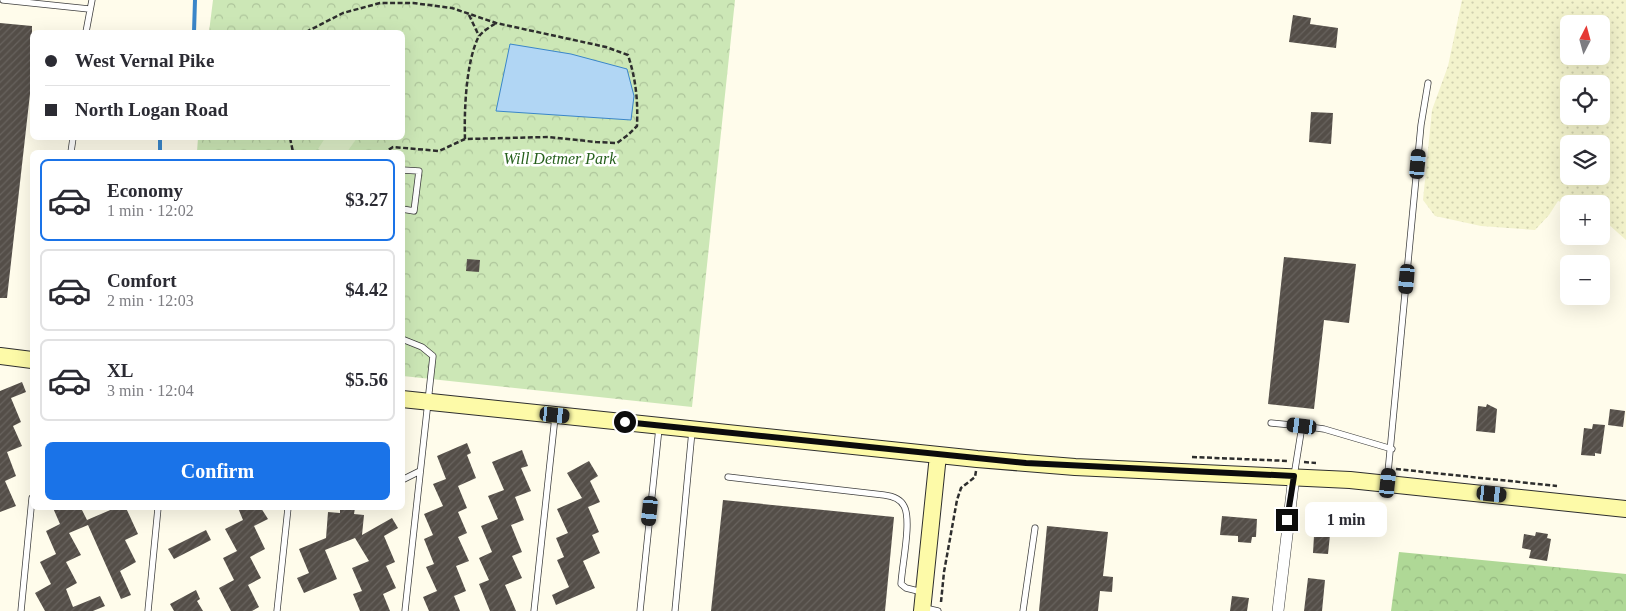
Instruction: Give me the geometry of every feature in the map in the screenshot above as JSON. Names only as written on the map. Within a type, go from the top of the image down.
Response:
[{"type":"main road","points":[[0,356],[30,360]]},
{"type":"main road","points":[[405,399],[938,455],[1075,467],[1295,469],[1388,475],[1626,509]]},
{"type":"main road","points":[[929,607],[938,455]]},
{"type":"street","points":[[1278,611],[1295,469]]},
{"type":"lane","points":[[3,0],[89,9]]},
{"type":"lane","points":[[86,30],[92,0]]},
{"type":"lane","points":[[1388,475],[1392,449],[1421,125],[1428,83]]},
{"type":"lane","points":[[405,170],[419,171],[414,211],[405,210]]},
{"type":"lane","points":[[405,340],[422,347],[432,356],[405,611]]},
{"type":"lane","points":[[534,611],[555,415]]},
{"type":"lane","points":[[1271,423],[1324,429],[1392,449]]},
{"type":"lane","points":[[640,611],[660,426]]},
{"type":"lane","points":[[1295,469],[1302,426]]},
{"type":"lane","points":[[675,611],[692,430]]},
{"type":"lane","points":[[405,478],[420,471]]},
{"type":"lane","points":[[728,477],[898,498],[904,504],[907,518],[901,584],[929,607]]},
{"type":"lane","points":[[20,611],[31,510]]},
{"type":"lane","points":[[148,611],[158,510]]},
{"type":"lane","points":[[276,611],[288,510]]},
{"type":"lane","points":[[1023,611],[1034,528]]},
{"type":"path","points":[[310,30],[343,13],[380,3],[413,3],[452,8],[496,23],[606,47],[628,55],[634,74],[638,102],[637,126],[617,143],[548,137],[465,139],[439,151],[393,147],[388,150]]},
{"type":"path","points":[[465,139],[464,117],[467,87],[478,36],[468,14]]},
{"type":"path","points":[[478,36],[496,23]]},
{"type":"path","points":[[1190,457],[1295,469],[1319,463]]},
{"type":"path","points":[[1388,475],[1557,486]]},
{"type":"path","points":[[929,607],[944,572],[957,500],[961,488],[975,477]]},
{"type":"green space","name":"Will Detmer Park","points":[[213,0],[735,0],[692,407],[405,376],[405,150],[197,150],[198,140],[405,140],[405,30],[209,30]]},
{"type":"green space","points":[[1462,0],[1626,0],[1626,240],[1610,226],[1610,195],[1560,195],[1560,202],[1558,201],[1549,215],[1535,230],[1481,226],[1435,216],[1423,200],[1432,110],[1448,66]]},
{"type":"green space","points":[[324,140],[356,140],[348,150],[318,149]]},
{"type":"green space","points":[[1399,552],[1626,574],[1626,611],[1391,611]]},
{"type":"water","points":[[510,44],[571,54],[627,69],[634,96],[631,120],[496,111]]},
{"type":"building","points":[[1293,15],[1311,18],[1310,24],[1338,28],[1336,48],[1289,42]]},
{"type":"building","points":[[0,23],[32,26],[32,30],[30,30],[30,94],[7,298],[0,298]]},
{"type":"building","points":[[1311,112],[1333,113],[1331,144],[1309,142]]},
{"type":"building","points":[[1284,257],[1356,264],[1349,323],[1324,320],[1314,409],[1268,404]]},
{"type":"building","points":[[467,259],[480,260],[479,272],[466,271]]},
{"type":"building","points":[[22,382],[26,392],[11,398],[21,422],[13,426],[22,446],[7,452],[16,476],[5,481],[16,506],[0,512],[0,391]]},
{"type":"building","points":[[1487,404],[1497,409],[1495,433],[1476,431],[1478,406],[1486,407]]},
{"type":"building","points":[[1610,409],[1625,411],[1623,427],[1608,425]]},
{"type":"building","points":[[1593,424],[1605,425],[1601,454],[1595,453],[1595,456],[1581,455],[1584,428],[1592,429]]},
{"type":"building","points":[[467,443],[471,453],[467,455],[476,478],[458,486],[467,508],[458,512],[467,533],[458,537],[469,561],[456,566],[466,591],[454,596],[460,611],[429,611],[423,597],[437,591],[426,567],[434,564],[424,539],[433,535],[424,514],[443,506],[433,484],[446,479],[437,456]]},
{"type":"building","points":[[522,450],[528,466],[521,468],[531,491],[515,497],[524,520],[511,525],[522,552],[512,556],[522,578],[505,585],[516,611],[490,611],[479,584],[489,580],[479,558],[492,552],[481,526],[498,519],[488,496],[504,490],[492,462]]},
{"type":"building","points":[[589,461],[598,476],[590,481],[600,502],[588,507],[599,532],[592,535],[600,553],[583,561],[595,588],[556,605],[552,595],[569,587],[557,560],[564,557],[556,538],[568,533],[557,509],[582,498],[567,473]]},
{"type":"building","points":[[723,500],[894,517],[885,611],[711,611]]},
{"type":"building","points":[[54,510],[82,510],[87,520],[110,510],[127,510],[138,534],[125,540],[136,562],[120,571],[131,595],[121,599],[88,525],[69,533],[81,555],[66,562],[77,583],[66,589],[73,607],[100,596],[105,606],[93,611],[45,611],[35,593],[51,584],[40,562],[56,554],[46,531],[60,524]]},
{"type":"building","points":[[239,510],[262,510],[268,519],[254,526],[265,549],[250,557],[261,578],[248,585],[259,607],[252,611],[231,611],[219,588],[234,580],[223,558],[237,551],[225,529],[243,520]]},
{"type":"building","points":[[340,510],[355,510],[354,514],[364,515],[362,535],[392,518],[398,528],[384,536],[395,562],[386,566],[396,588],[383,594],[390,611],[360,611],[353,594],[362,591],[352,568],[369,561],[355,538],[325,550],[337,579],[304,593],[297,578],[309,573],[299,549],[326,538],[328,512],[340,513]]},
{"type":"building","points":[[1222,516],[1257,519],[1256,537],[1252,537],[1251,543],[1238,542],[1238,536],[1220,535]]},
{"type":"building","points":[[1315,518],[1338,520],[1337,535],[1330,535],[1328,554],[1313,553]]},
{"type":"building","points":[[1047,526],[1108,532],[1103,576],[1113,577],[1112,592],[1100,591],[1098,611],[1039,611]]},
{"type":"building","points":[[206,530],[211,540],[174,559],[168,549]]},
{"type":"building","points":[[1536,532],[1548,534],[1547,538],[1551,539],[1547,561],[1529,558],[1531,550],[1522,548],[1524,534],[1535,536]]},
{"type":"building","points":[[1308,578],[1325,580],[1322,611],[1304,611]]},
{"type":"building","points":[[196,590],[200,599],[197,601],[203,611],[174,611],[170,604]]},
{"type":"building","points":[[1232,596],[1249,598],[1247,611],[1230,611]]},
{"type":"waterway","points":[[194,30],[195,0]]},
{"type":"waterway","points":[[160,140],[160,150]]},
{"type":"route","points":[[625,422],[1026,463],[1294,476],[1287,520]]}]
